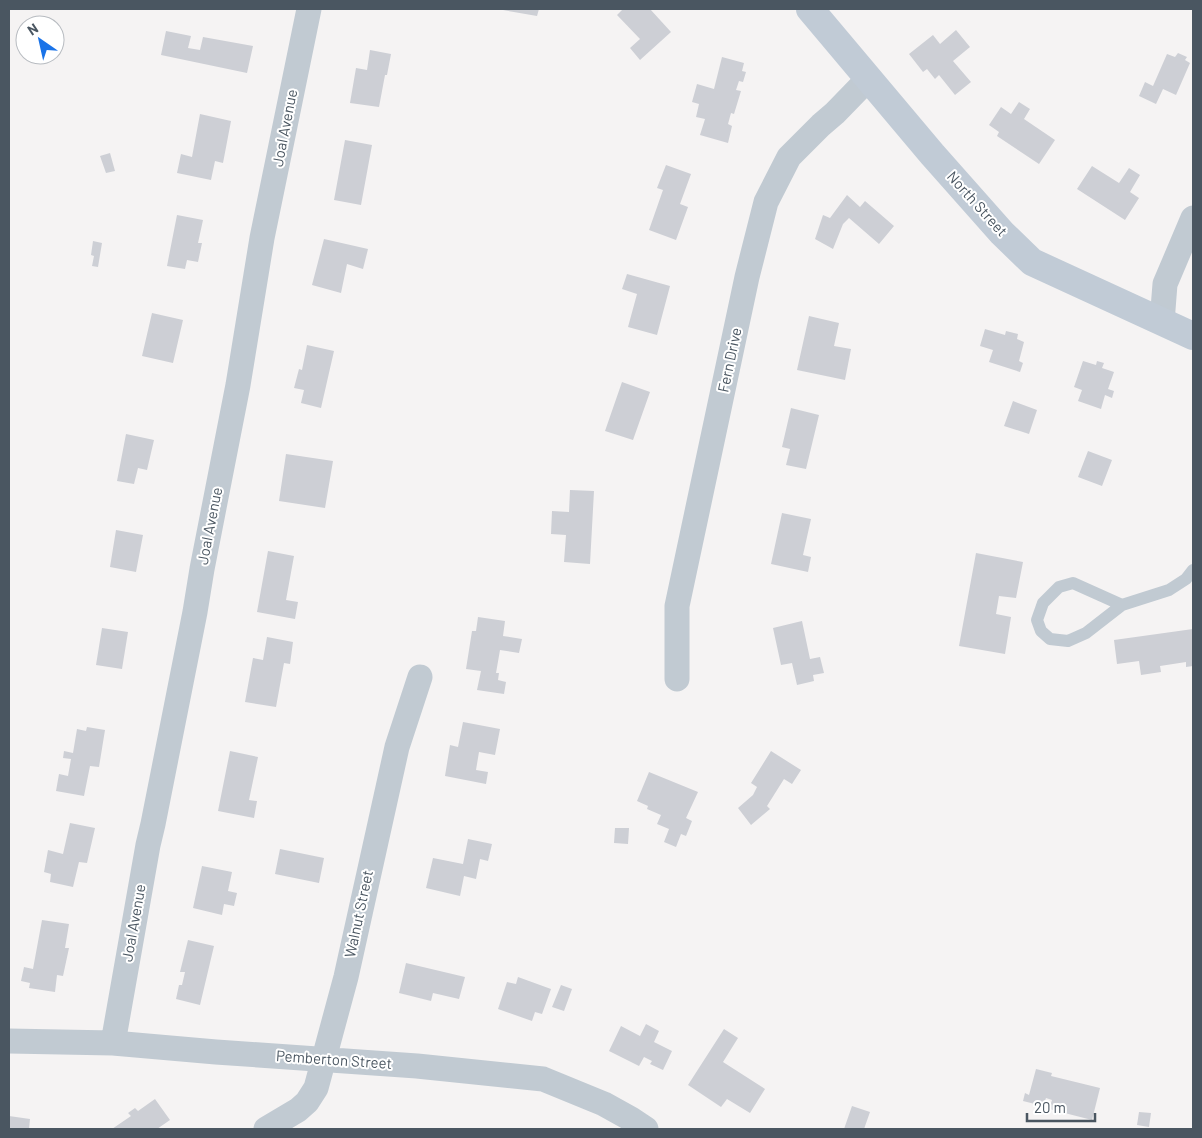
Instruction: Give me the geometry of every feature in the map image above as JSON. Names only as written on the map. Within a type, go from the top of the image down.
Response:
[{"type":"street","name":"Joal Avenue","points":[[113,1043],[148,845],[238,385],[262,238],[309,9]]},
{"type":"street","name":"North Street","points":[[810,9],[932,154],[996,226],[1032,262],[1193,336]]},
{"type":"street","name":"Fern Drive","points":[[677,679],[677,606],[747,277],[766,202],[789,157],[821,125],[835,114],[869,78]]},
{"type":"street","points":[[1162,322],[1165,284],[1193,218]]},
{"type":"street","name":"Walnut Street","points":[[266,1129],[298,1110],[307,1102],[316,1088],[346,977],[397,747],[420,677]]},
{"type":"street","name":"Pemberton Street","points":[[9,1041],[113,1043],[417,1066],[543,1079],[604,1104],[646,1129]]},
{"type":"lane","points":[[1122,605],[1073,583],[1059,588],[1043,603],[1038,620],[1042,631],[1050,639],[1068,641],[1086,633],[1122,605],[1170,590],[1186,579],[1193,570]]},
{"type":"building","points":[[503,9],[539,9],[537,16]]},
{"type":"building","points":[[623,9],[650,9],[671,32],[640,60],[630,48],[640,39],[617,15]]},
{"type":"building","points":[[956,30],[970,47],[953,61],[971,82],[955,95],[939,75],[935,79],[927,69],[923,72],[909,54],[933,35],[940,44]]},
{"type":"building","points":[[166,31],[191,36],[188,48],[200,50],[203,37],[253,46],[247,73],[161,55]]},
{"type":"building","points":[[370,50],[391,54],[379,107],[350,103],[356,68],[367,70]]},
{"type":"building","points":[[1178,53],[1187,57],[1185,60],[1190,63],[1176,95],[1163,89],[1156,104],[1139,96],[1145,82],[1153,86],[1167,54],[1175,57]]},
{"type":"building","points":[[722,57],[744,63],[742,71],[746,72],[743,82],[739,81],[736,90],[741,91],[734,114],[731,113],[728,124],[732,126],[728,143],[700,135],[705,119],[696,117],[699,104],[692,102],[697,84],[714,89]]},
{"type":"building","points":[[1019,102],[1030,109],[1024,119],[1055,140],[1039,164],[997,136],[999,132],[989,125],[1001,107],[1011,114]]},
{"type":"building","points":[[200,114],[231,121],[223,163],[215,161],[211,180],[177,173],[181,154],[192,157]]},
{"type":"building","points":[[345,140],[372,145],[361,205],[334,200]]},
{"type":"building","points":[[110,153],[115,171],[106,173],[100,156]]},
{"type":"building","points":[[666,165],[691,174],[680,204],[688,207],[676,240],[649,230],[663,190],[657,188]]},
{"type":"building","points":[[1092,166],[1119,183],[1129,168],[1140,175],[1130,192],[1139,198],[1125,220],[1077,189]]},
{"type":"building","points":[[847,195],[860,207],[865,201],[894,226],[879,244],[849,218],[843,224],[833,249],[815,239],[823,215],[830,218]]},
{"type":"building","points":[[177,215],[203,220],[198,243],[202,243],[198,262],[187,260],[185,269],[167,266]]},
{"type":"building","points":[[324,239],[368,249],[363,269],[347,264],[341,293],[312,285]]},
{"type":"building","points":[[93,241],[102,243],[98,267],[92,266],[94,256],[91,255]]},
{"type":"building","points":[[627,274],[670,286],[657,335],[628,327],[637,294],[622,289]]},
{"type":"building","points":[[152,313],[183,320],[173,363],[142,356]]},
{"type":"building","points":[[809,316],[839,323],[834,346],[851,349],[845,380],[797,370]]},
{"type":"building","points":[[985,329],[1005,335],[1006,331],[1018,334],[1017,339],[1024,342],[1019,361],[1023,363],[1020,372],[989,362],[993,350],[980,346]]},
{"type":"building","points":[[307,345],[334,351],[321,408],[301,403],[304,390],[294,388],[299,369],[302,370]]},
{"type":"building","points":[[1083,361],[1096,365],[1097,361],[1104,363],[1102,368],[1114,372],[1108,389],[1114,391],[1112,398],[1105,395],[1101,409],[1078,401],[1082,390],[1074,387]]},
{"type":"building","points":[[622,382],[650,392],[633,440],[605,431]]},
{"type":"building","points":[[1013,401],[1037,410],[1029,434],[1004,426]]},
{"type":"building","points":[[791,408],[819,415],[806,469],[786,465],[790,449],[782,447]]},
{"type":"building","points":[[126,434],[154,440],[147,470],[138,468],[134,484],[117,481]]},
{"type":"building","points":[[1088,451],[1112,460],[1102,486],[1078,477]]},
{"type":"building","points":[[286,454],[333,461],[325,508],[279,501]]},
{"type":"building","points":[[570,490],[594,491],[590,564],[564,562],[566,535],[551,534],[552,511],[569,512]]},
{"type":"building","points":[[782,513],[811,519],[803,555],[811,557],[808,572],[771,564]]},
{"type":"building","points":[[116,530],[143,535],[136,572],[110,567]]},
{"type":"building","points":[[268,551],[294,556],[286,600],[298,602],[295,619],[257,612]]},
{"type":"building","points":[[976,553],[1023,562],[1016,598],[999,596],[996,614],[1011,617],[1005,654],[959,646]]},
{"type":"building","points":[[478,617],[505,621],[503,636],[522,639],[519,653],[500,650],[496,673],[499,673],[498,680],[506,682],[504,694],[477,690],[481,671],[466,669],[472,631],[476,631]]},
{"type":"building","points":[[802,621],[810,659],[820,657],[824,673],[813,675],[814,681],[797,685],[792,663],[781,665],[773,628]]},
{"type":"building","points":[[102,628],[128,632],[122,669],[96,665]]},
{"type":"building","points":[[1193,629],[1193,666],[1186,667],[1186,662],[1160,666],[1161,672],[1141,675],[1139,661],[1117,664],[1114,640]]},
{"type":"building","points":[[267,637],[293,642],[290,664],[284,663],[276,707],[245,702],[253,658],[263,660]]},
{"type":"building","points":[[463,722],[500,729],[495,755],[479,752],[476,770],[488,772],[486,784],[445,776],[450,745],[458,747]]},
{"type":"building","points":[[87,727],[105,730],[99,767],[90,766],[84,796],[56,791],[59,774],[68,776],[71,759],[63,758],[64,751],[73,753],[77,729],[86,731]]},
{"type":"building","points":[[230,751],[258,757],[249,800],[257,801],[254,818],[218,811]]},
{"type":"building","points":[[771,751],[801,770],[792,784],[784,779],[767,806],[770,809],[751,825],[738,808],[753,795],[757,787],[751,783]]},
{"type":"building","points":[[649,772],[698,792],[686,818],[692,821],[686,836],[681,834],[676,847],[664,842],[669,829],[657,824],[661,815],[647,809],[648,806],[637,801]]},
{"type":"building","points":[[70,823],[95,828],[87,863],[79,862],[73,887],[50,882],[51,874],[44,872],[48,850],[63,854]]},
{"type":"building","points":[[615,828],[629,828],[628,844],[614,843]]},
{"type":"building","points":[[468,839],[492,844],[488,861],[480,859],[476,879],[464,876],[460,896],[426,888],[433,858],[463,864]]},
{"type":"building","points":[[280,849],[324,858],[319,883],[275,874]]},
{"type":"building","points":[[202,866],[232,872],[228,891],[237,893],[234,906],[224,904],[222,915],[193,908]]},
{"type":"building","points":[[42,920],[69,924],[65,948],[69,948],[63,976],[57,975],[55,992],[29,988],[30,983],[21,981],[24,967],[33,969]]},
{"type":"building","points":[[188,940],[214,946],[200,1005],[176,999],[179,985],[182,985],[185,972],[180,972]]},
{"type":"building","points":[[406,963],[465,977],[459,999],[433,993],[431,1001],[399,993]]},
{"type":"building","points":[[518,977],[551,989],[542,1014],[535,1012],[532,1021],[498,1009],[507,982],[516,984]]},
{"type":"building","points":[[561,985],[572,989],[564,1011],[552,1007]]},
{"type":"building","points":[[646,1024],[659,1031],[654,1042],[672,1051],[663,1070],[650,1064],[652,1061],[644,1057],[639,1066],[609,1051],[621,1026],[640,1036]]},
{"type":"building","points":[[724,1029],[738,1038],[723,1062],[765,1089],[750,1113],[727,1099],[721,1107],[688,1085]]},
{"type":"building","points":[[1036,1069],[1052,1073],[1051,1076],[1100,1088],[1092,1120],[1049,1109],[1052,1100],[1046,1098],[1043,1106],[1023,1101],[1025,1093],[1029,1095]]},
{"type":"building","points":[[155,1099],[170,1120],[157,1129],[112,1129],[131,1116],[128,1113],[135,1108],[138,1111]]},
{"type":"building","points":[[852,1106],[870,1112],[864,1129],[844,1129]]},
{"type":"building","points":[[1139,1112],[1151,1113],[1149,1127],[1137,1125]]},
{"type":"building","points":[[9,1116],[30,1119],[29,1129],[9,1129]]}]
